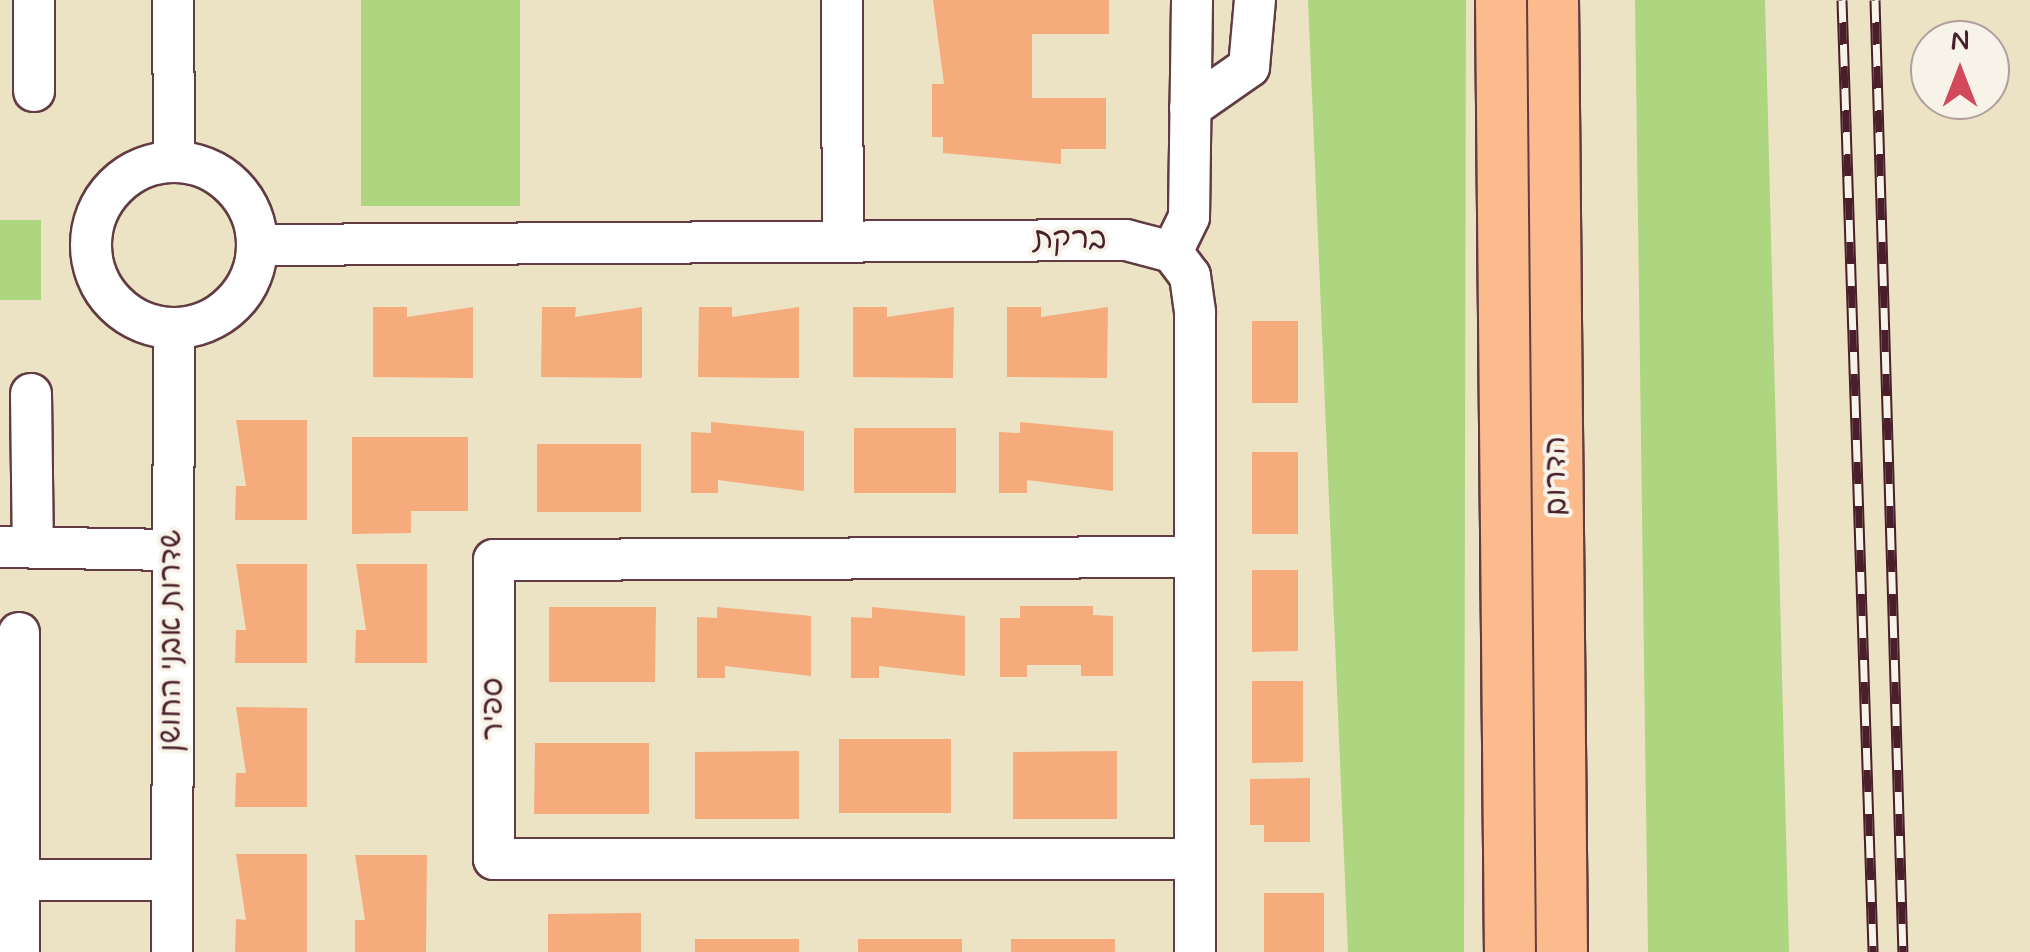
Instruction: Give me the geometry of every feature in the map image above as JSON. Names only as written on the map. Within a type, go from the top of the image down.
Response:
[{"type":"main road","name":"הדרום","points":[[1501,0],[1510,952]]},
{"type":"main road","name":"הדרום","points":[[1553,0],[1562,952]]},
{"type":"street","points":[[34,0],[34,91]]},
{"type":"street","points":[[173,0],[174,162]]},
{"type":"street","points":[[842,0],[843,242]]},
{"type":"street","points":[[1192,0],[1189,217],[1172,252],[1194,300],[1195,952]]},
{"type":"street","points":[[1190,108],[1249,66],[1255,0]]},
{"type":"street","points":[[174,162],[233,187],[258,246],[233,304],[174,329],[116,304],[91,246],[106,196],[148,166],[174,162]]},
{"type":"street","name":"ברקת","points":[[258,246],[1126,240],[1172,252]]},
{"type":"street","name":"שדרות אבני החושן","points":[[172,952],[174,329]]},
{"type":"street","points":[[31,394],[16,547],[172,550]]},
{"type":"street","name":"ספיר","points":[[1195,557],[494,560],[494,858],[1195,858]]},
{"type":"street","points":[[19,633],[9,880],[19,952]]},
{"type":"street","points":[[9,880],[172,880]]},
{"type":"green space","points":[[361,0],[520,0],[520,206],[361,206]]},
{"type":"green space","points":[[1308,0],[1466,0],[1464,952],[1348,952]]},
{"type":"green space","points":[[1635,0],[1765,0],[1789,952],[1648,952]]},
{"type":"green space","points":[[0,220],[41,220],[41,300],[0,300]]},
{"type":"building","points":[[933,0],[1109,0],[1109,34],[1032,34],[1032,98],[1106,98],[1106,149],[1061,149],[1061,164],[943,153],[943,137],[932,137],[932,84],[944,84]]},
{"type":"building","points":[[373,307],[407,307],[407,317],[473,307],[473,378],[373,377]]},
{"type":"building","points":[[542,307],[576,307],[575,317],[642,307],[642,378],[541,377]]},
{"type":"building","points":[[699,307],[732,307],[732,317],[799,307],[799,378],[698,377]]},
{"type":"building","points":[[853,307],[887,307],[887,317],[954,307],[953,378],[853,377]]},
{"type":"building","points":[[1007,307],[1041,307],[1041,317],[1108,307],[1107,378],[1007,377]]},
{"type":"building","points":[[1252,321],[1298,321],[1298,403],[1252,403]]},
{"type":"building","points":[[236,420],[307,420],[307,520],[235,520],[236,486],[246,486]]},
{"type":"building","points":[[711,422],[804,431],[804,491],[718,480],[718,493],[691,493],[691,432],[711,433]]},
{"type":"building","points":[[1020,422],[1113,431],[1113,491],[1027,480],[1027,493],[999,493],[999,432],[1020,433]]},
{"type":"building","points":[[854,428],[956,428],[956,493],[854,493]]},
{"type":"building","points":[[352,437],[468,437],[468,511],[411,511],[411,533],[352,534]]},
{"type":"building","points":[[537,444],[641,444],[641,512],[537,512]]},
{"type":"building","points":[[1252,452],[1298,452],[1298,534],[1252,534]]},
{"type":"building","points":[[236,564],[307,564],[307,663],[235,663],[236,630],[246,630]]},
{"type":"building","points":[[356,564],[427,564],[427,663],[355,663],[356,630],[366,630]]},
{"type":"building","points":[[1252,570],[1298,570],[1298,651],[1252,652]]},
{"type":"building","points":[[1020,606],[1093,606],[1093,615],[1113,616],[1113,676],[1081,676],[1081,665],[1027,665],[1027,677],[1000,677],[1000,618],[1020,618]]},
{"type":"building","points":[[549,607],[656,607],[655,682],[549,682]]},
{"type":"building","points":[[717,607],[811,616],[811,676],[725,666],[725,678],[697,678],[697,617],[717,618]]},
{"type":"building","points":[[872,607],[965,616],[965,676],[879,666],[879,678],[851,678],[851,617],[872,618]]},
{"type":"building","points":[[1252,681],[1303,681],[1303,762],[1252,763]]},
{"type":"building","points":[[236,707],[307,708],[307,807],[235,807],[236,773],[246,773]]},
{"type":"building","points":[[839,739],[951,739],[951,813],[839,813]]},
{"type":"building","points":[[535,743],[649,743],[649,814],[534,814]]},
{"type":"building","points":[[799,751],[799,819],[695,819],[695,752]]},
{"type":"building","points":[[1117,751],[1117,819],[1013,819],[1013,752]]},
{"type":"building","points":[[1310,778],[1310,842],[1264,842],[1264,825],[1250,825],[1250,779]]},
{"type":"building","points":[[236,854],[307,854],[307,952],[235,952],[236,919],[246,920]]},
{"type":"building","points":[[355,855],[427,855],[426,952],[355,952],[355,920],[365,920]]},
{"type":"building","points":[[1264,893],[1324,893],[1324,952],[1264,952]]},
{"type":"building","points":[[641,913],[641,952],[548,952],[548,914]]},
{"type":"building","points":[[695,939],[799,939],[799,952],[695,952]]},
{"type":"building","points":[[858,939],[962,939],[962,952],[858,952]]},
{"type":"building","points":[[1011,939],[1115,939],[1115,952],[1011,952]]},
{"type":"railway","points":[[1842,0],[1873,952]]},
{"type":"railway","points":[[1875,0],[1903,952]]}]
